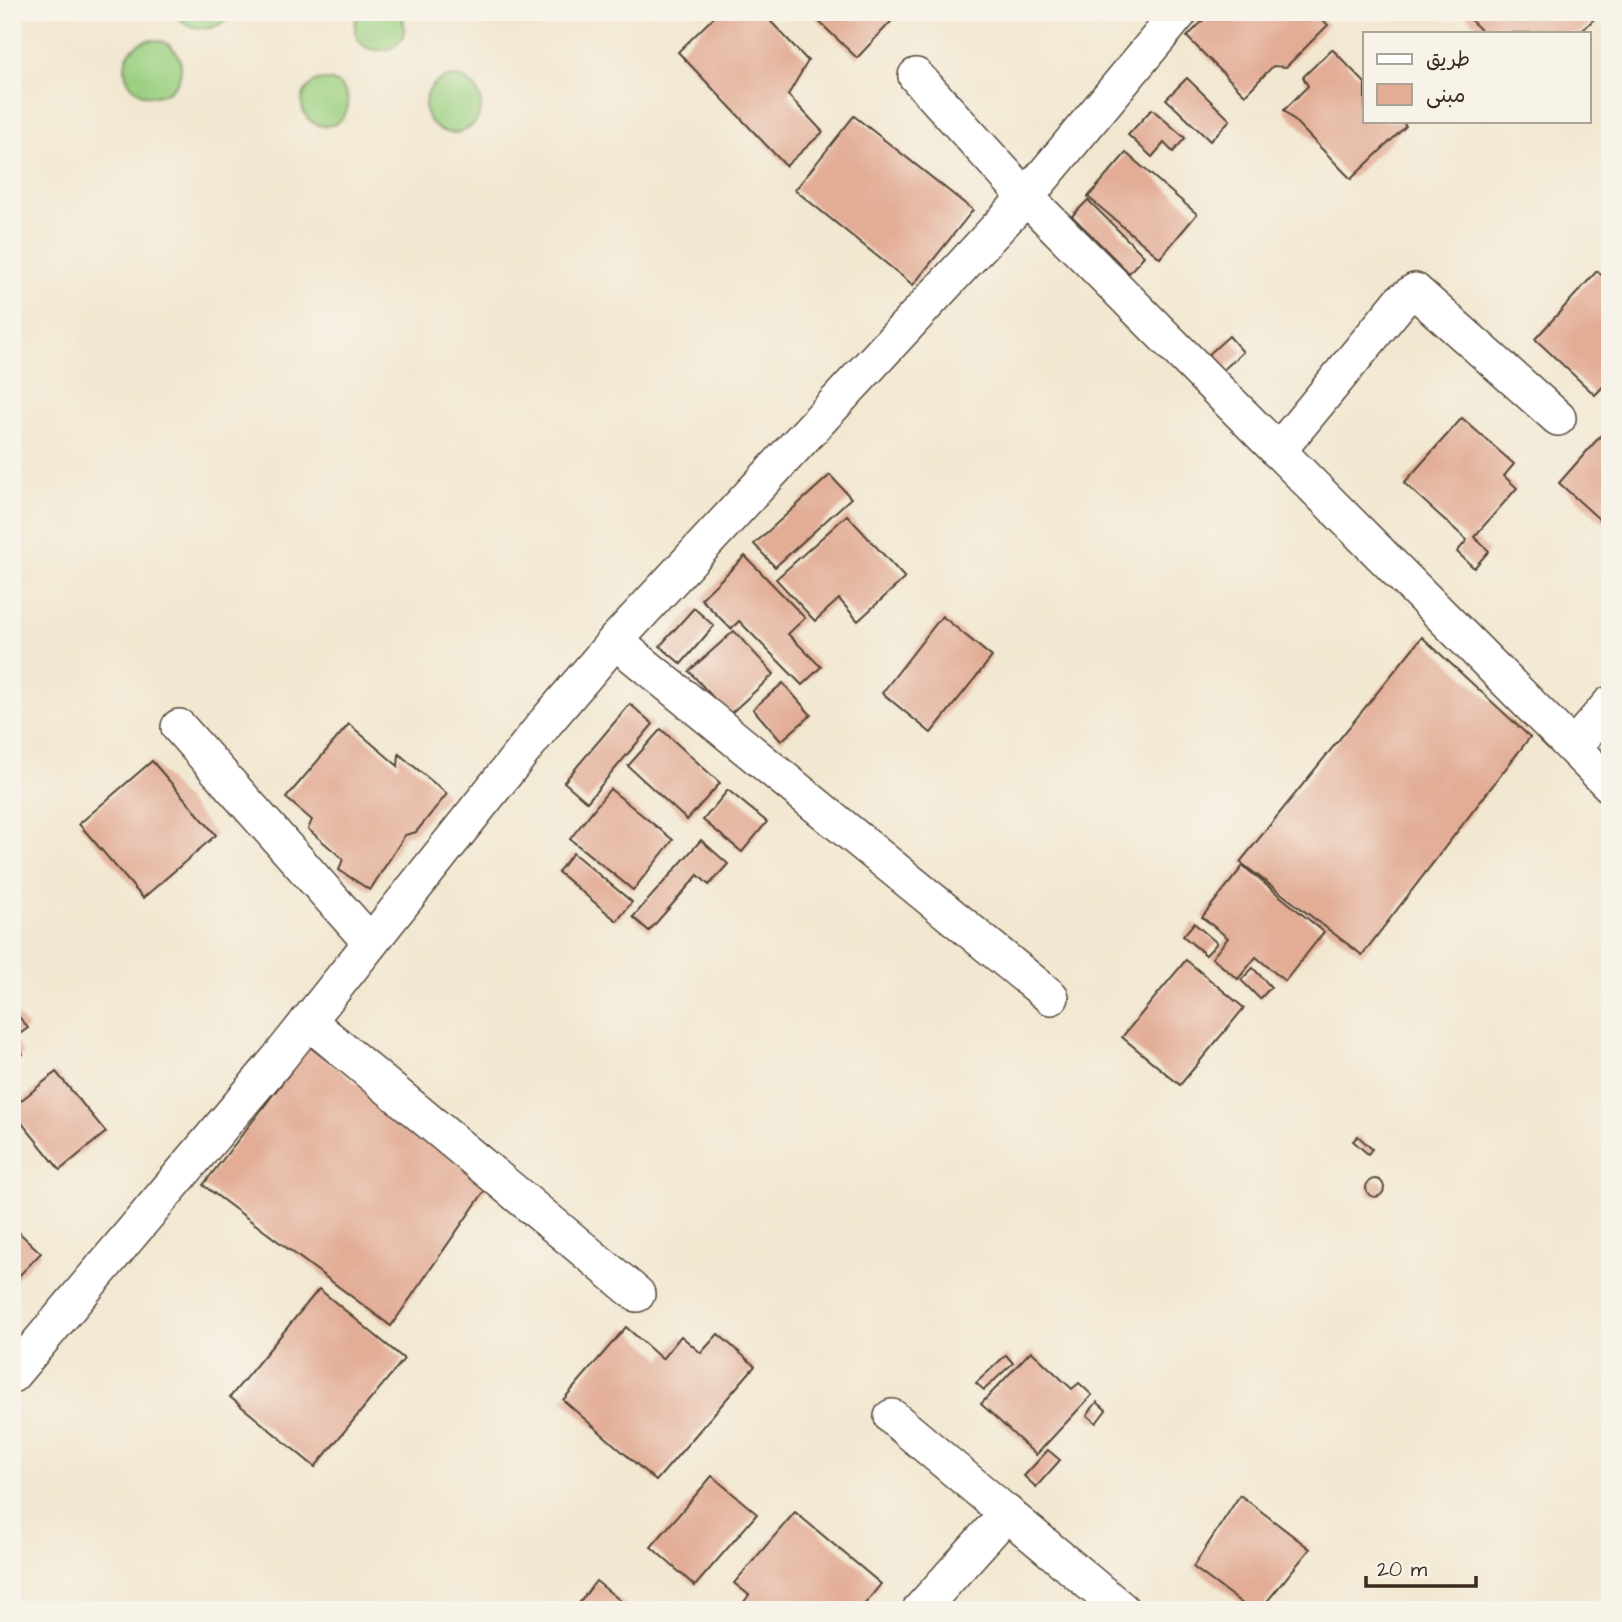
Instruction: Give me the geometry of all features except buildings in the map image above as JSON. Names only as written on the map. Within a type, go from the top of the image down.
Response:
[{"type":"street","points":[[12,1375],[308,1021],[545,722],[615,641],[1026,197],[1180,12]]},
{"type":"street","points":[[916,76],[1026,197],[1610,785]]},
{"type":"street","points":[[1278,451],[1401,301],[1415,291],[1558,418]]},
{"type":"street","points":[[615,641],[1051,997]]},
{"type":"street","points":[[1573,747],[1610,704]]},
{"type":"street","points":[[179,727],[370,942]]},
{"type":"street","points":[[308,1021],[637,1294]]},
{"type":"street","points":[[892,1417],[1122,1610]]},
{"type":"street","points":[[920,1610],[1007,1513]]},
{"type":"green space","points":[[174,12],[233,12],[220,24],[204,28],[187,24]]},
{"type":"green space","points":[[359,12],[400,12],[404,28],[400,40],[392,48],[368,48],[359,41],[355,29]]},
{"type":"green space","points":[[153,40],[168,45],[176,53],[181,68],[176,83],[168,91],[153,96],[138,91],[130,83],[125,68],[130,53],[138,45]]},
{"type":"green space","points":[[453,77],[468,82],[476,90],[481,105],[476,120],[468,128],[453,133],[438,128],[430,120],[425,105],[430,90],[438,82]]},
{"type":"green space","points":[[325,80],[342,86],[348,103],[342,120],[325,126],[308,120],[302,103],[308,86]]}]
